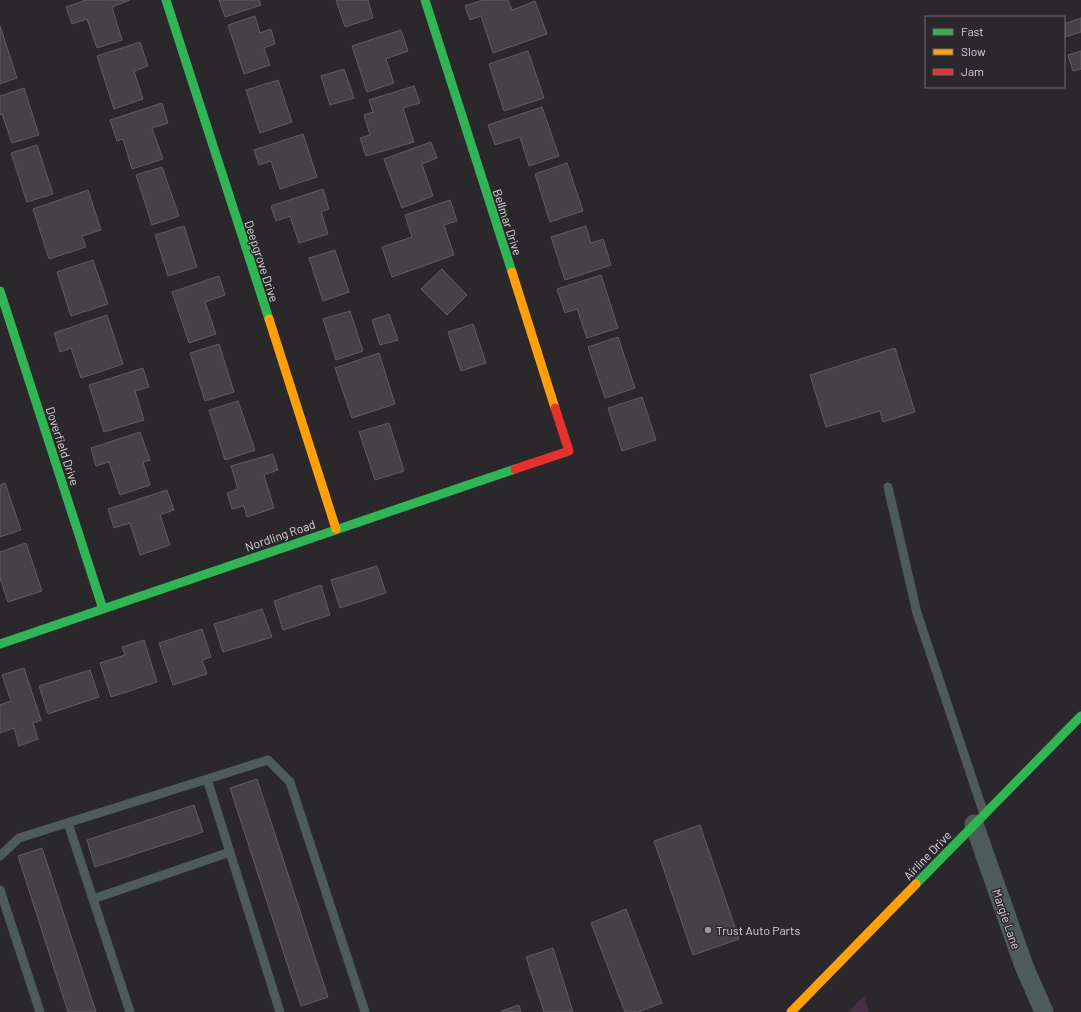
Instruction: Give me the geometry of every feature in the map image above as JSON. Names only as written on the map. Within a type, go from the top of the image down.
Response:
[{"type":"street","name":"Deepgrove Drive","points":[[166,0],[336,529]]},
{"type":"street","name":"Bellmar Drive","points":[[425,0],[569,450]]},
{"type":"street","name":"Doverfield Drive","points":[[0,291],[103,609]]},
{"type":"street","name":"Nordling Road","points":[[0,644],[569,450]]},
{"type":"street","name":"Airline Drive","points":[[791,1012],[1081,716]]},
{"type":"street","name":"Margie Lane","points":[[979,819],[1024,966],[1044,1012]]},
{"type":"lane","points":[[888,487],[917,613],[979,819]]},
{"type":"lane","points":[[0,856],[20,838],[268,760],[290,782],[365,1012]]},
{"type":"lane","points":[[207,779],[280,1012]]},
{"type":"lane","points":[[68,823],[130,1012]]},
{"type":"lane","points":[[93,899],[230,852]]},
{"type":"lane","points":[[0,890],[40,1012]]},
{"type":"shaded area","points":[[864,996],[869,1012],[849,1012]]},
{"type":"building","points":[[86,0],[130,0],[112,7],[122,40],[97,48],[87,19],[72,24],[66,7]]},
{"type":"building","points":[[219,0],[259,0],[261,5],[225,17]]},
{"type":"building","points":[[336,0],[368,0],[373,18],[345,27]]},
{"type":"building","points":[[483,0],[508,0],[512,10],[535,1],[547,34],[493,53],[481,16],[470,20],[465,6]]},
{"type":"building","points":[[255,16],[260,33],[271,29],[275,44],[264,48],[270,65],[244,74],[228,25]]},
{"type":"building","points":[[1081,18],[1081,32],[1065,37],[1065,24]]},
{"type":"building","points":[[0,26],[17,78],[0,84]]},
{"type":"building","points":[[401,30],[408,51],[386,59],[394,83],[367,92],[352,46]]},
{"type":"building","points":[[140,42],[148,66],[134,71],[143,99],[114,109],[97,56]]},
{"type":"building","points":[[528,51],[544,98],[504,111],[489,64]]},
{"type":"building","points":[[1081,51],[1081,69],[1073,71],[1068,55]]},
{"type":"building","points":[[344,69],[354,98],[330,105],[321,76]]},
{"type":"building","points":[[278,80],[292,122],[260,133],[246,90]]},
{"type":"building","points":[[414,86],[420,103],[403,108],[414,142],[366,156],[360,138],[370,135],[364,115],[373,112],[369,100]]},
{"type":"building","points":[[24,88],[39,135],[12,143],[2,114],[0,115],[0,96]]},
{"type":"building","points":[[162,103],[168,123],[152,128],[163,159],[132,169],[123,139],[117,141],[110,120]]},
{"type":"building","points":[[542,107],[559,156],[529,166],[520,137],[495,145],[488,125]]},
{"type":"building","points":[[303,134],[317,177],[280,189],[271,161],[259,165],[254,150]]},
{"type":"building","points":[[431,142],[437,158],[422,164],[433,196],[402,208],[384,159]]},
{"type":"building","points":[[37,145],[53,194],[27,202],[11,153]]},
{"type":"building","points":[[567,163],[583,211],[550,222],[535,174]]},
{"type":"building","points":[[162,167],[179,216],[152,225],[136,175]]},
{"type":"building","points":[[323,189],[329,209],[321,212],[328,234],[299,243],[290,216],[276,221],[271,206]]},
{"type":"building","points":[[88,190],[101,230],[82,236],[86,247],[49,259],[33,209]]},
{"type":"building","points":[[450,200],[457,221],[444,225],[454,255],[392,277],[382,247],[412,237],[405,215]]},
{"type":"building","points":[[184,226],[197,267],[168,276],[155,235]]},
{"type":"building","points":[[586,226],[591,243],[603,239],[611,265],[565,280],[551,237]]},
{"type":"building","points":[[335,250],[349,292],[323,301],[309,258]]},
{"type":"building","points":[[93,260],[108,304],[71,316],[57,272]]},
{"type":"building","points":[[442,269],[467,295],[447,315],[421,289]]},
{"type":"building","points":[[601,275],[618,328],[587,338],[577,309],[565,313],[557,289]]},
{"type":"building","points":[[219,276],[225,295],[205,302],[216,334],[189,343],[172,292]]},
{"type":"building","points":[[350,311],[363,351],[336,360],[323,319]]},
{"type":"building","points":[[389,314],[398,340],[380,345],[372,320]]},
{"type":"building","points":[[107,315],[123,364],[81,378],[71,348],[60,352],[54,333]]},
{"type":"building","points":[[473,324],[486,363],[461,371],[448,332]]},
{"type":"building","points":[[618,337],[635,388],[605,398],[588,347]]},
{"type":"building","points":[[219,344],[234,392],[205,401],[190,353]]},
{"type":"building","points":[[895,348],[915,412],[883,422],[880,411],[826,427],[810,375]]},
{"type":"building","points":[[379,353],[395,404],[352,418],[335,368]]},
{"type":"building","points":[[143,368],[149,387],[135,391],[144,420],[104,432],[89,385]]},
{"type":"building","points":[[642,397],[656,440],[622,451],[608,408]]},
{"type":"building","points":[[238,401],[255,450],[225,460],[209,410]]},
{"type":"building","points":[[389,423],[404,471],[375,480],[359,432]]},
{"type":"building","points":[[140,432],[150,460],[143,462],[150,485],[120,495],[109,462],[96,466],[91,448]]},
{"type":"building","points":[[273,454],[278,470],[264,475],[274,508],[247,517],[244,506],[232,509],[227,493],[238,489],[231,466]]},
{"type":"building","points":[[5,483],[21,530],[0,537],[0,485]]},
{"type":"building","points":[[167,490],[174,510],[160,515],[170,545],[140,555],[130,523],[114,528],[108,509]]},
{"type":"building","points":[[26,543],[42,591],[8,602],[0,578],[0,552]]},
{"type":"building","points":[[377,566],[386,593],[340,608],[331,580]]},
{"type":"building","points":[[321,585],[330,615],[283,630],[274,601]]},
{"type":"building","points":[[262,609],[272,637],[223,652],[214,624]]},
{"type":"building","points":[[202,629],[211,657],[202,660],[207,674],[173,685],[159,643]]},
{"type":"building","points":[[144,640],[157,682],[111,697],[100,663],[125,655],[122,647]]},
{"type":"building","points":[[24,668],[41,720],[33,723],[38,739],[19,746],[14,728],[0,733],[0,705],[11,701],[2,675]]},
{"type":"building","points":[[90,670],[99,697],[48,714],[39,686]]},
{"type":"building","points":[[257,779],[328,997],[301,1006],[230,788]]},
{"type":"building","points":[[194,805],[203,832],[95,867],[87,840]]},
{"type":"building","points":[[700,825],[739,939],[693,955],[654,841]]},
{"type":"building","points":[[42,848],[96,1012],[68,1012],[18,856]]},
{"type":"building","points":[[626,909],[662,1003],[638,1012],[625,1012],[591,923]]},
{"type":"building","points":[[553,948],[573,1012],[544,1012],[526,957]]},
{"type":"building","points":[[519,1005],[521,1012],[501,1011]]},
{"type":"traffic: fast","points":[[166,0],[269,319]]},
{"type":"traffic: fast","points":[[425,0],[512,272]]},
{"type":"traffic: fast","points":[[0,291],[103,609]]},
{"type":"traffic: fast","points":[[0,644],[515,469]]},
{"type":"traffic: fast","points":[[916,884],[1081,716]]},
{"type":"traffic: slow","points":[[512,272],[555,408]]},
{"type":"traffic: slow","points":[[269,319],[336,529]]},
{"type":"traffic: slow","points":[[791,1012],[916,884]]},
{"type":"traffic: jam","points":[[515,469],[569,451],[555,408]]},
{"type":"place","name":"Trust Auto Parts","points":[[708,930]]}]
